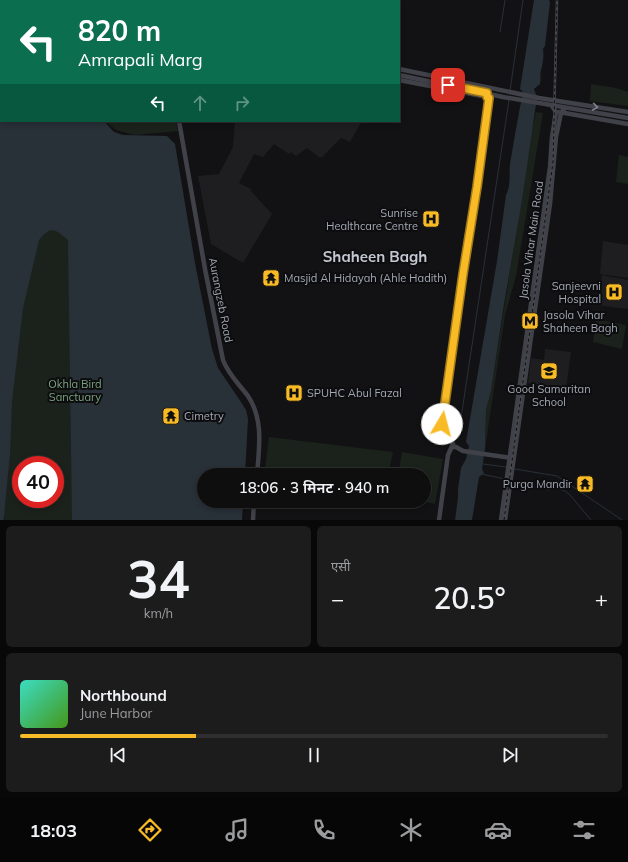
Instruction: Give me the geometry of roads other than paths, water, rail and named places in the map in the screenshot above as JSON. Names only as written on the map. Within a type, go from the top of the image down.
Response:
[{"type":"main road","points":[[400,69],[538,101],[628,112]]},
{"type":"main road","points":[[401,78],[487,95],[503,94]]},
{"type":"main road","points":[[487,95],[489,101],[442,424],[444,434],[452,445],[459,446],[466,451],[512,458]]},
{"type":"main road","points":[[538,101],[552,106],[628,118]]},
{"type":"main road","points":[[552,106],[558,112],[628,124]]},
{"type":"main road","name":"Jasola Vihar Main Road","points":[[505,520],[510,468],[550,204],[558,112],[565,108]]},
{"type":"main road","name":"Aurangzeb Road","points":[[179,122],[205,269],[223,360],[230,373],[252,403],[259,427],[258,468]]},
{"type":"main road","name":"Aurangzeb Road","points":[[182,122],[224,354],[229,368],[254,402],[260,420],[261,431],[258,468]]},
{"type":"main road","points":[[439,520],[448,455],[452,445]]},
{"type":"main road","name":"Jasola Vihar Main Road","points":[[501,520],[509,480]]},
{"type":"main road","points":[[254,520],[255,508]]},
{"type":"waterway","points":[[500,32],[505,0]]},
{"type":"waterway","points":[[510,91],[523,0]]},
{"type":"waterway","points":[[448,432],[451,424],[461,418],[509,100]]},
{"type":"waterway","points":[[483,464],[506,467]]},
{"type":"waterway","points":[[515,469],[557,476],[622,520]]},
{"type":"waterway","points":[[481,474],[505,479]]},
{"type":"waterway","points":[[512,481],[549,490],[557,488],[565,491],[591,520]]},
{"type":"railway","points":[[504,520],[553,162],[557,0]]},
{"type":"place","name":"Sunrise Healthcare Centre","points":[[431,219]]},
{"type":"place","name":"Masjid Al Hidayah (Ahle Hadith)","points":[[271,278]]},
{"type":"place","name":"Sanjeevni Hospital","points":[[614,292]]},
{"type":"place","name":"Jasola Vihar Shaheen Bagh","points":[[530,321]]},
{"type":"place","name":"Good Samaritan School","points":[[549,371]]},
{"type":"place","name":"SPUHC Abul Fazal","points":[[294,393]]},
{"type":"place","name":"Cimetry","points":[[171,416]]},
{"type":"place","name":"Purga Mandir","points":[[585,484]]},
{"type":"district","name":"Shaheen Bagh","points":[[375,256]]},
{"type":"park label","name":"Okhla Bird Sanctuary","points":[[75,390]]}]
